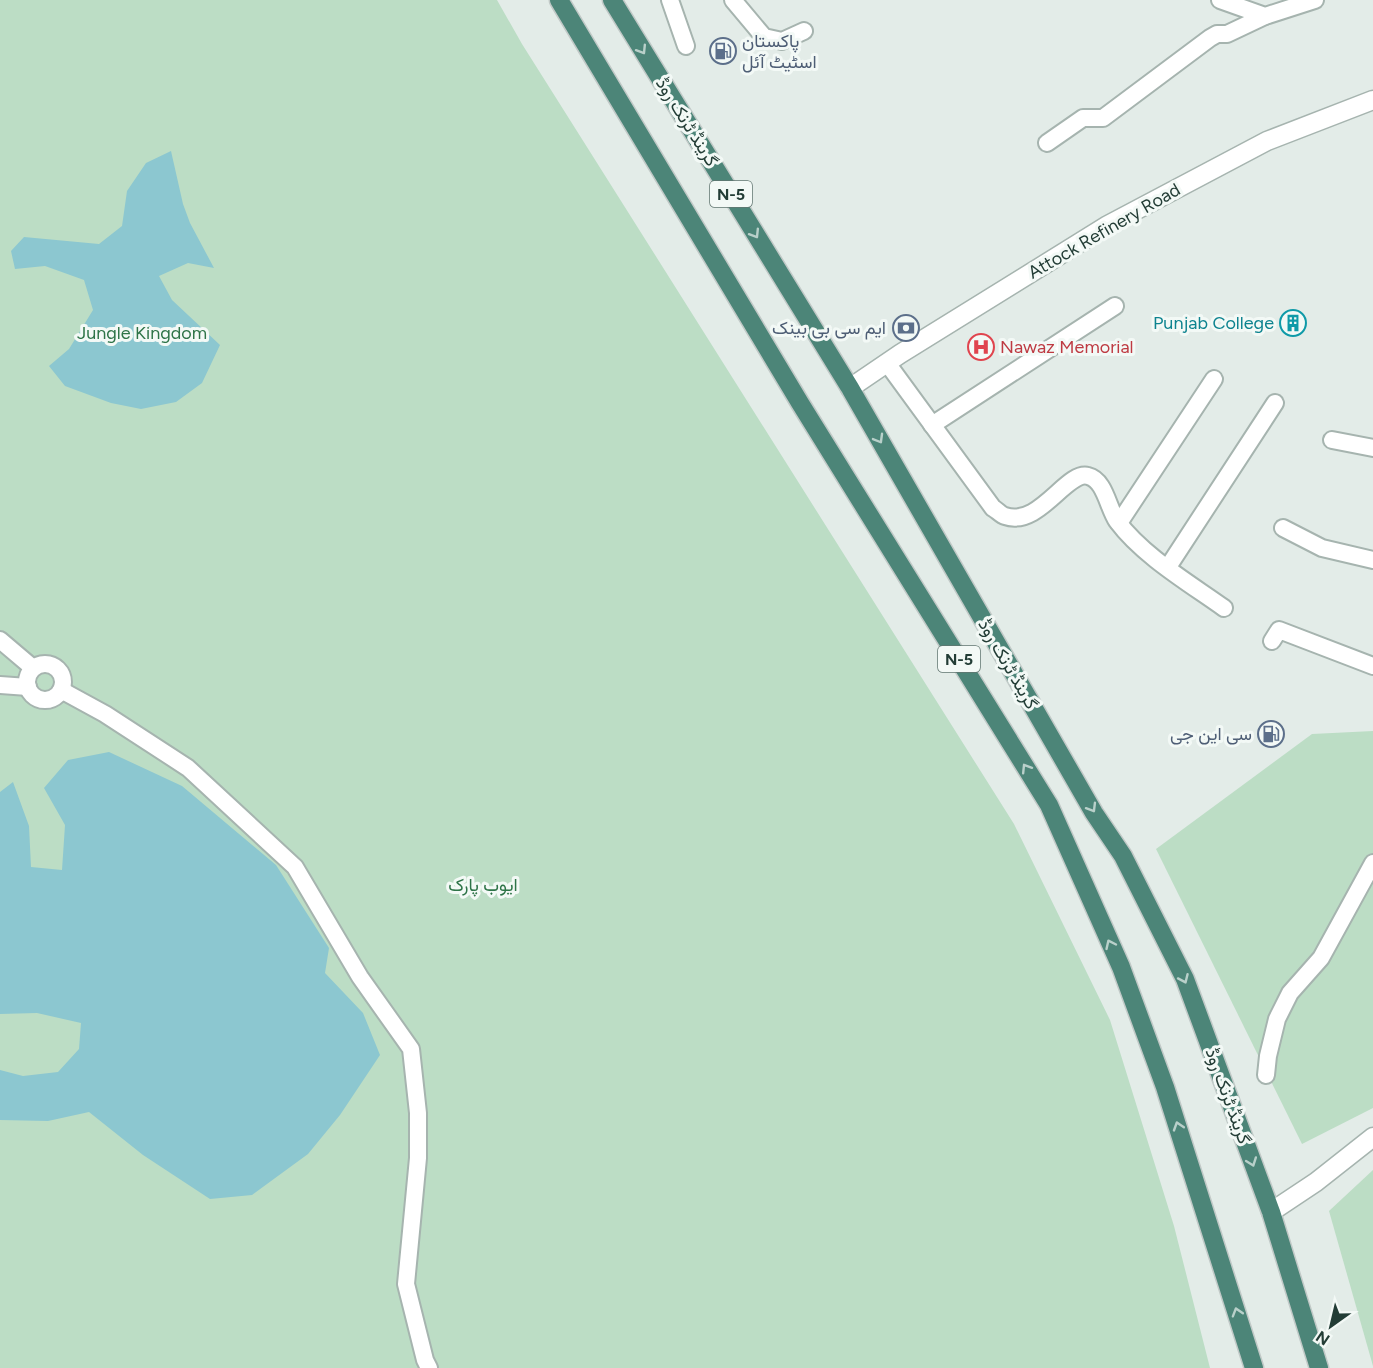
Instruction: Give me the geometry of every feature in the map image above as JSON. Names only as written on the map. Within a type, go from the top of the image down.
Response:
[{"type":"highway","name":"گرینڈ ٹرنک روڈ","points":[[559,0],[800,403],[1049,804],[1120,967],[1165,1087],[1254,1368]]},
{"type":"highway","name":"گرینڈ ٹرنک روڈ","points":[[612,0],[850,388],[1094,813],[1122,856],[1185,980],[1271,1212],[1319,1368]]},
{"type":"street","points":[[670,0],[687,46]]},
{"type":"street","points":[[733,0],[764,37],[782,41],[804,31]]},
{"type":"street","points":[[1220,0],[1265,16]]},
{"type":"street","points":[[1047,143],[1083,118],[1103,118],[1217,34],[1227,34],[1295,3],[1315,0]]},
{"type":"street","name":"Attock Refinery Road","points":[[850,388],[1108,225],[1267,141],[1373,100]]},
{"type":"street","points":[[932,425],[1116,306]]},
{"type":"street","points":[[887,363],[993,508],[1005,516],[1018,517],[1035,512],[1078,476],[1089,476],[1099,484],[1119,523],[1133,541],[1224,608]]},
{"type":"street","points":[[1119,523],[1214,380]]},
{"type":"street","points":[[1168,567],[1275,403]]},
{"type":"street","points":[[1332,440],[1373,448]]},
{"type":"street","points":[[1283,528],[1322,548],[1373,560]]},
{"type":"street","points":[[1272,641],[1279,630],[1373,666]]},
{"type":"street","points":[[0,640],[33,668]]},
{"type":"street","points":[[46,664],[53,666],[62,676],[61,690],[50,699],[37,698],[28,687],[29,674],[33,668],[46,664]]},
{"type":"street","points":[[0,685],[28,687]]},
{"type":"street","points":[[61,690],[105,714],[188,768],[295,867],[360,977],[411,1049],[418,1113],[418,1165],[406,1284],[429,1368]]},
{"type":"street","points":[[1266,1075],[1277,1019],[1290,993],[1321,958],[1373,862]]},
{"type":"street","points":[[1271,1212],[1316,1182],[1373,1137]]},
{"type":"green space","name":"ایوب پارک","points":[[0,0],[497,0],[522,44],[1014,824],[1110,1020],[1174,1226],[1210,1368],[0,1368]]},
{"type":"green space","points":[[1373,731],[1373,1108],[1302,1144],[1156,849],[1312,734]]},
{"type":"green space","points":[[1373,1170],[1373,1366],[1329,1211]]},
{"type":"water","points":[[171,151],[183,204],[190,223],[214,268],[188,263],[159,276],[172,300],[220,345],[202,383],[176,402],[141,409],[111,403],[65,386],[49,366],[69,349],[93,310],[84,280],[45,266],[15,269],[11,251],[24,237],[99,244],[122,226],[127,191],[146,163]]},
{"type":"water","points":[[109,752],[182,786],[276,865],[329,948],[325,973],[363,1013],[380,1055],[340,1115],[308,1154],[252,1195],[210,1199],[143,1155],[89,1112],[48,1121],[0,1120],[0,1070],[23,1076],[58,1072],[79,1049],[81,1023],[37,1013],[0,1014],[0,792],[13,782],[29,826],[31,867],[62,870],[65,825],[44,788],[68,760]]},
{"type":"place","name":"پاکستان اسٹیٹ آئل","points":[[723,51]]},
{"type":"place","name":"Punjab College","points":[[1293,323]]},
{"type":"place","name":"ایم سی بی بینک","points":[[906,328]]},
{"type":"place","name":"Nawaz Memorial","points":[[981,347]]},
{"type":"place","name":"سی این جی","points":[[1271,734]]},
{"type":"park label","name":"Jungle Kingdom","points":[[142,333]]}]
